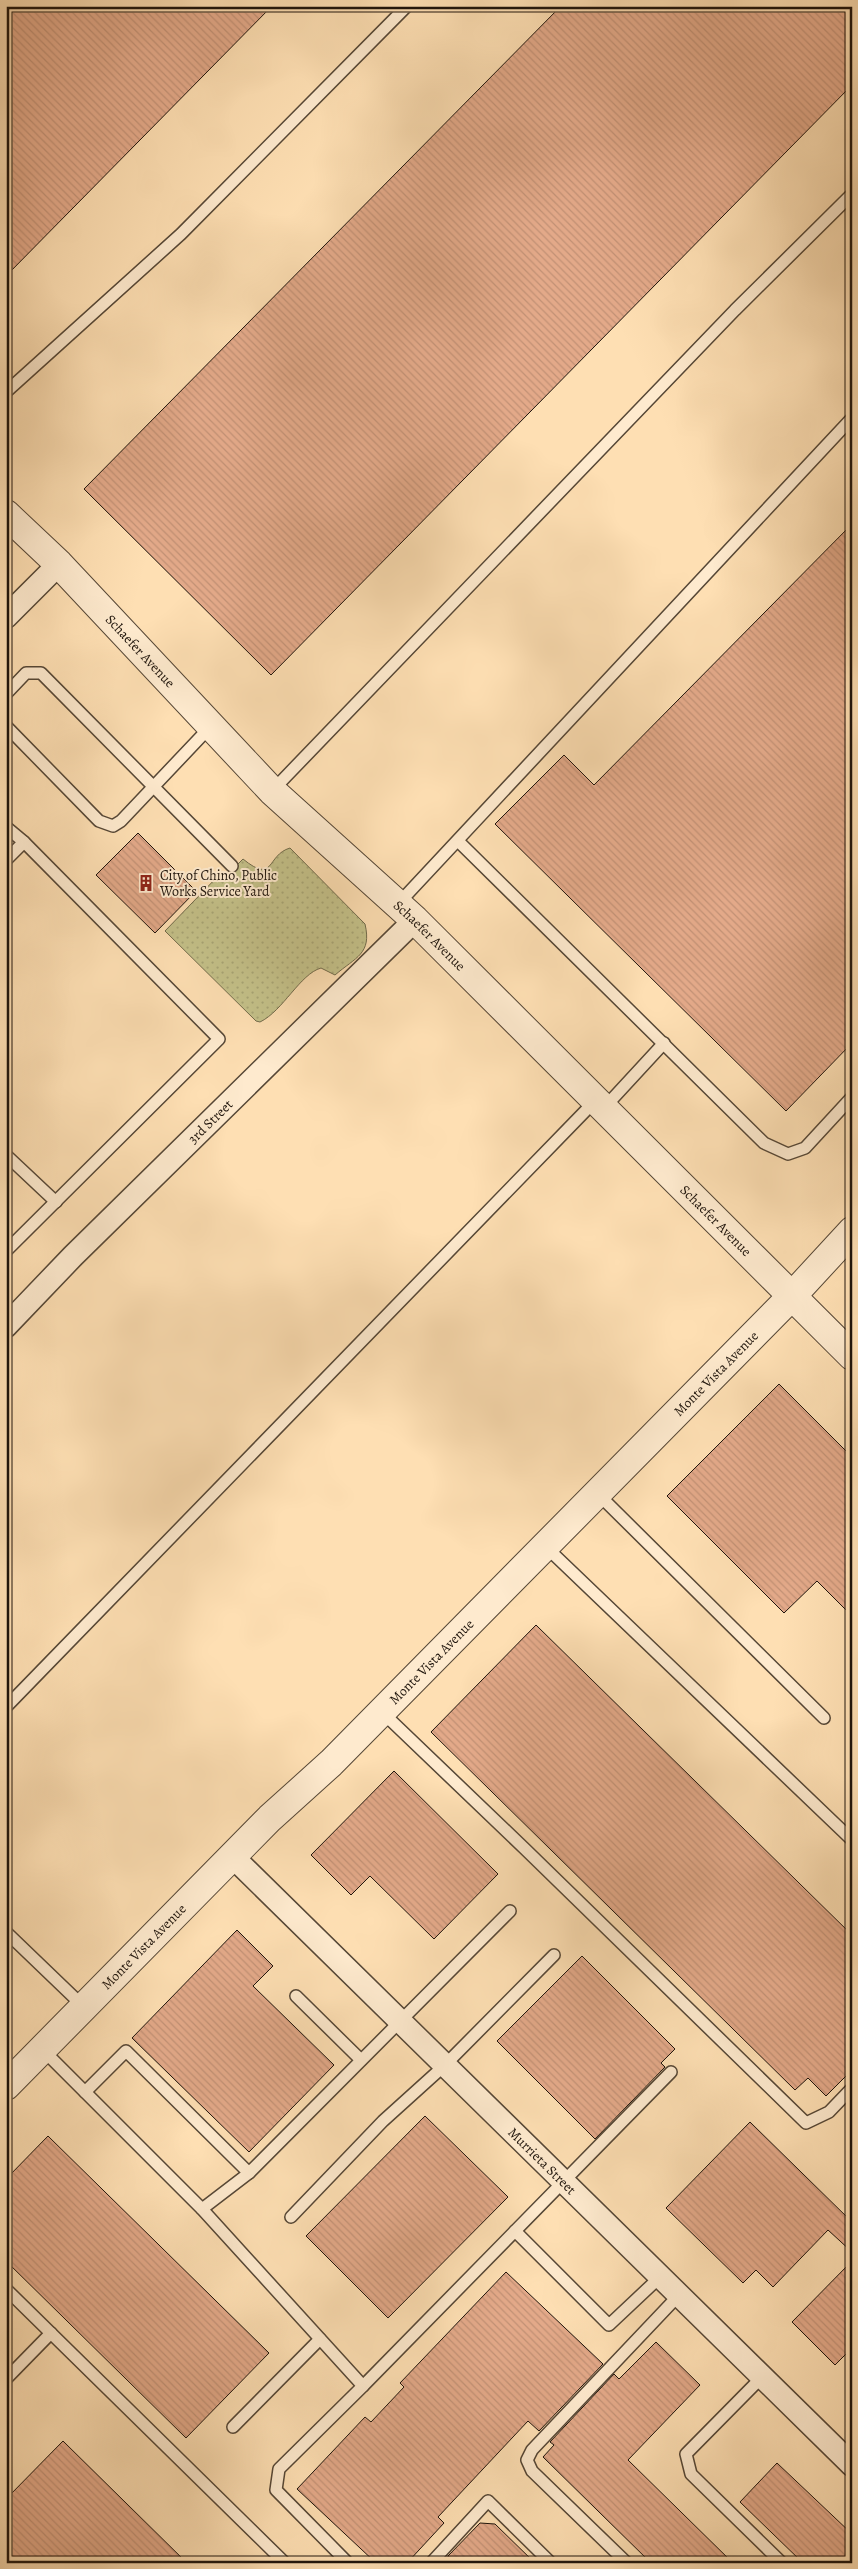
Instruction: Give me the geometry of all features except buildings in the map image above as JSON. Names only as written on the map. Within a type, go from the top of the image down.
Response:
[{"type":"street","name":"Schaefer Avenue","points":[[6,514],[59,564],[272,791],[406,912],[852,1356]]},
{"type":"street","points":[[6,617],[59,564]]},
{"type":"street","name":"3rd Street","points":[[6,1326],[406,912]]},
{"type":"street","name":"Monte Vista Avenue","points":[[6,2086],[270,1818],[331,1763],[382,1712],[792,1296],[852,1231]]},
{"type":"street","name":"Murrieta Street","points":[[232,1856],[852,2465]]},
{"type":"lane","points":[[6,392],[181,234],[407,6]]},
{"type":"lane","points":[[272,791],[735,310],[852,194]]},
{"type":"lane","points":[[406,912],[458,841],[852,418]]},
{"type":"lane","points":[[6,694],[26,673],[41,673],[232,866]]},
{"type":"lane","points":[[6,726],[99,821],[113,826],[121,821],[211,726]]},
{"type":"lane","points":[[6,827],[24,842],[219,1039],[6,1251]]},
{"type":"lane","points":[[458,841],[764,1142],[788,1154],[805,1148],[852,1097]]},
{"type":"lane","points":[[6,860],[24,842]]},
{"type":"lane","points":[[6,1707],[599,1105],[664,1043]]},
{"type":"lane","points":[[6,1155],[56,1202]]},
{"type":"lane","points":[[597,1493],[824,1718]]},
{"type":"lane","points":[[545,1546],[852,1840]]},
{"type":"lane","points":[[382,1712],[525,1848],[806,2123],[829,2112],[852,2088]]},
{"type":"lane","points":[[202,2209],[249,2173],[510,1911]]},
{"type":"lane","points":[[6,1932],[84,2007]]},
{"type":"lane","points":[[291,2217],[383,2121],[445,2065],[554,1956]]},
{"type":"lane","points":[[296,1996],[361,2060]]},
{"type":"lane","points":[[42,2049],[202,2209],[363,2386]]},
{"type":"lane","points":[[85,2092],[126,2051],[249,2173]]},
{"type":"lane","points":[[348,2563],[276,2490],[279,2469],[671,2072]]},
{"type":"lane","points":[[515,2231],[609,2325],[660,2277]]},
{"type":"lane","points":[[6,2289],[285,2563]]},
{"type":"lane","points":[[627,2563],[532,2471],[527,2460],[532,2450],[679,2295]]},
{"type":"lane","points":[[6,2379],[51,2333]]},
{"type":"lane","points":[[233,2427],[320,2339]]},
{"type":"lane","points":[[762,2377],[686,2454],[691,2474],[782,2563]]},
{"type":"lane","points":[[432,2563],[488,2502],[551,2563]]},
{"type":"shaded area","points":[[290,848],[365,924],[366,942],[361,954],[335,975],[321,968],[306,977],[276,1010],[260,1022],[256,1021],[165,931],[219,875],[225,877],[243,859],[253,866],[266,869],[277,856]]},
{"type":"place","name":"City of Chino, Public Works Service Yard","points":[[146,883]]}]
